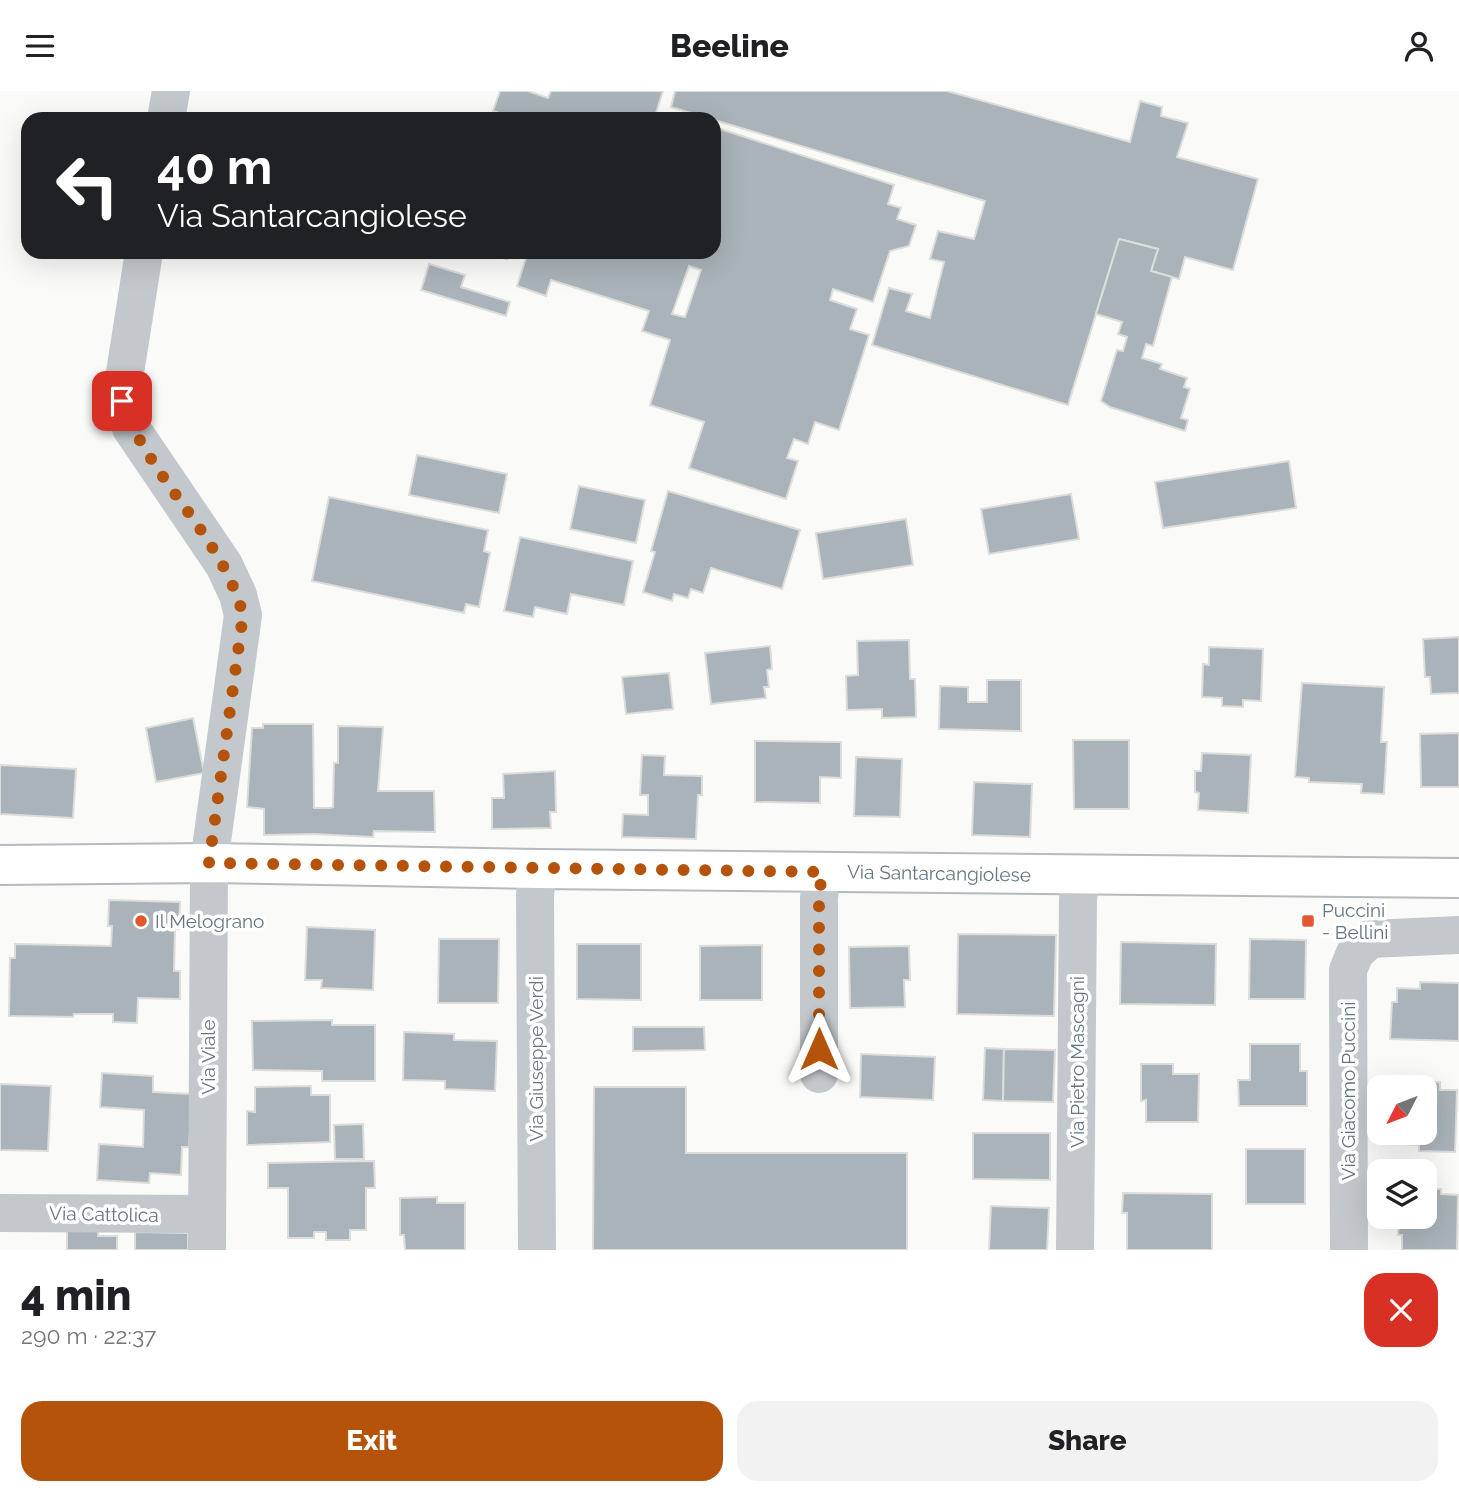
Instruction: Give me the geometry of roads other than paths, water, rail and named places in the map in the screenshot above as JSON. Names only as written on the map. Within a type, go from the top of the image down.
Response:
[{"type":"main road","name":"Via Santarcangiolese","points":[[0,865],[209,863],[1459,878]]},
{"type":"street","points":[[167,112],[171,91]]},
{"type":"street","name":"Via Viale","points":[[143,259],[122,401],[131,428],[224,565],[238,595],[243,615],[209,863],[207,1232]]},
{"type":"street","name":"Via Giuseppe Verdi","points":[[537,1249],[535,895],[538,869]]},
{"type":"street","points":[[819,1074],[819,898],[822,872]]},
{"type":"street","name":"Via Pietro Mascagni","points":[[1075,1250],[1078,900],[1081,874]]},
{"type":"street","name":"Via Giacomo Puccini","points":[[1349,1250],[1348,970],[1355,953],[1370,939],[1459,935]]},
{"type":"street","name":"Via Cattolica","points":[[0,1213],[207,1232]]},
{"type":"place","name":"Il Melograno","points":[[141,921]]},
{"type":"place","name":"Puccini - Bellini","points":[[1308,921]]}]
